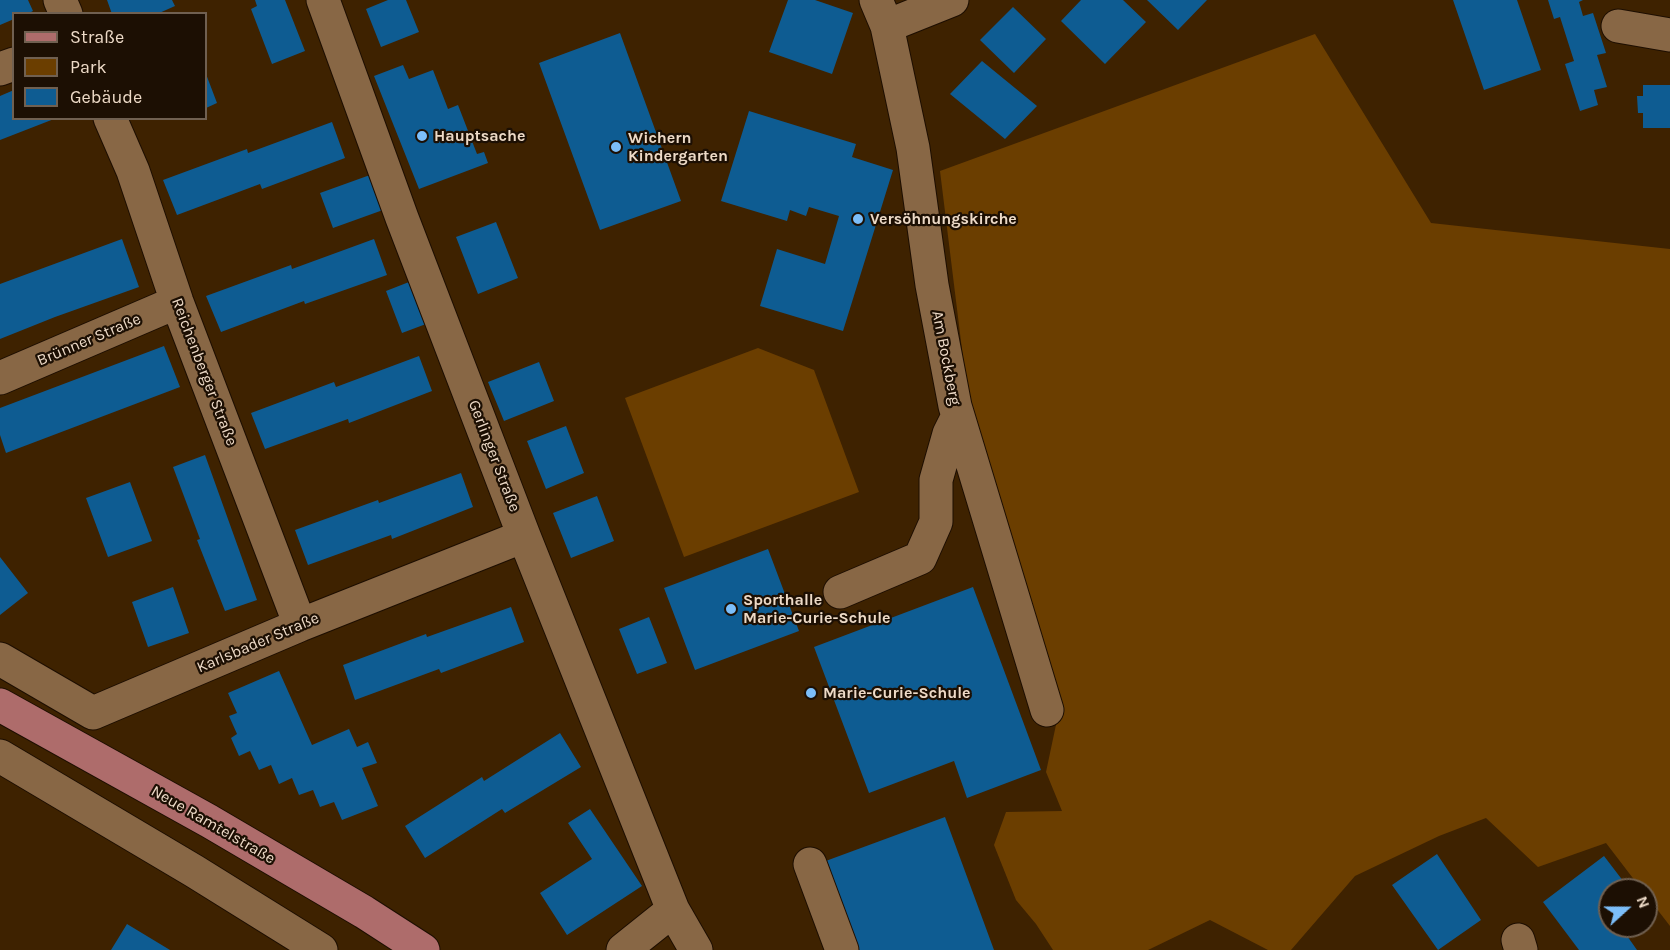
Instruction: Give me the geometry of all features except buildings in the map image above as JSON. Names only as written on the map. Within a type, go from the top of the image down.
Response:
[{"type":"main road","name":"Neue Ramtelstraße","points":[[0,705],[209,822],[364,912],[423,950]]},
{"type":"street","name":"Gerlinger Straße","points":[[322,0],[402,218],[524,536],[673,910],[696,950]]},
{"type":"street","points":[[881,13],[952,0]]},
{"type":"street","name":"Am Bockberg","points":[[881,13],[913,148],[932,285],[958,416],[1047,710]]},
{"type":"street","points":[[1618,26],[1670,35]]},
{"type":"street","name":"Reichenberger Straße","points":[[111,120],[133,171],[177,302],[300,625]]},
{"type":"street","name":"Brünner Straße","points":[[0,378],[177,302]]},
{"type":"street","points":[[840,592],[920,558],[936,522],[936,480],[949,434],[958,416]]},
{"type":"street","name":"Karlsbader Straße","points":[[0,658],[93,713],[300,625],[524,536]]},
{"type":"street","points":[[0,756],[184,865],[321,950]]},
{"type":"street","points":[[810,864],[842,950]]},
{"type":"street","points":[[622,950],[673,910]]},
{"type":"green space","points":[[1315,34],[1431,223],[1670,249],[1670,926],[1658,910],[1658,878],[1633,878],[1606,843],[1538,867],[1486,818],[1439,836],[1355,876],[1291,950],[1268,950],[1210,920],[1148,950],[1053,950],[1036,924],[1016,900],[994,845],[1006,812],[1062,811],[1046,772],[1057,720],[966,382],[940,171]]},
{"type":"green space","points":[[758,348],[814,370],[859,492],[684,557],[625,398]]},
{"type":"place","name":"Hauptsache","points":[[422,136]]},
{"type":"place","name":"Wichern Kindergarten","points":[[616,147]]},
{"type":"place","name":"Versöhnungskirche","points":[[858,219]]},
{"type":"place","name":"Sporthalle Marie-Curie-Schule","points":[[731,609]]},
{"type":"place","name":"Marie-Curie-Schule","points":[[811,693]]}]
